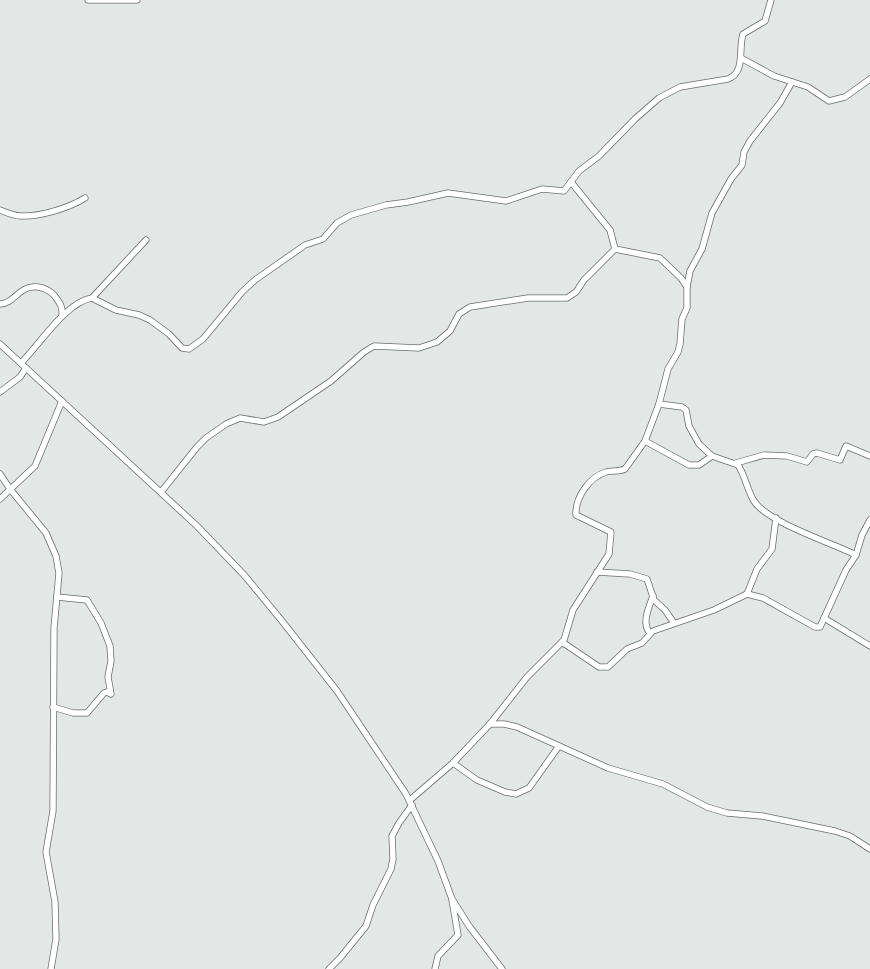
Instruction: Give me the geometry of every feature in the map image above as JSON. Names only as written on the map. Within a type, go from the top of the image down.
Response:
[{"type":"street","points":[[88,0],[137,0]]},
{"type":"street","points":[[92,298],[116,310],[139,315],[150,320],[169,334],[182,348],[188,349],[203,339],[242,292],[255,280],[305,245],[323,239],[337,223],[351,215],[378,207],[448,193],[506,201],[542,189],[561,192],[566,189],[579,171],[599,156],[635,119],[659,98],[680,87],[732,77],[739,69],[743,34],[765,21],[771,0]]},
{"type":"street","points":[[741,58],[774,76],[808,87],[827,100],[834,101],[845,97],[870,79]]},
{"type":"street","points":[[329,969],[342,956],[366,926],[373,905],[391,869],[393,858],[392,836],[411,802],[453,763],[490,724],[522,683],[562,642],[567,633],[573,610],[609,554],[612,532],[599,524],[579,518],[576,515],[576,510],[579,500],[583,491],[604,472],[625,469],[645,441],[659,404],[668,369],[678,352],[682,319],[687,308],[687,287],[690,271],[705,241],[712,213],[731,179],[742,165],[744,152],[750,141],[780,103],[792,82]]},
{"type":"street","points":[[571,182],[610,230],[615,249]]},
{"type":"street","points":[[0,210],[16,216],[30,216],[72,205],[85,198]]},
{"type":"street","points":[[21,363],[38,345],[62,315],[84,300],[92,298],[146,240]]},
{"type":"street","points":[[615,249],[660,258],[681,278],[687,287]]},
{"type":"street","points":[[161,492],[197,447],[206,438],[226,424],[240,418],[254,422],[264,422],[278,417],[331,381],[364,352],[374,346],[419,348],[437,342],[450,331],[459,314],[470,307],[528,298],[566,298],[576,292],[584,280],[615,249]]},
{"type":"street","points":[[0,304],[8,302],[25,288],[40,287],[48,289],[58,300],[62,307],[62,315]]},
{"type":"street","points":[[0,344],[161,492],[211,540],[245,576],[337,691],[411,802],[438,861],[452,899],[468,926],[502,969]]},
{"type":"street","points":[[0,392],[20,377],[26,368]]},
{"type":"street","points":[[0,499],[35,466],[62,401]]},
{"type":"street","points":[[659,404],[682,407],[686,410],[689,426],[695,438],[712,456],[736,463],[764,455],[787,456],[807,462],[813,454],[817,453],[840,460],[846,446],[870,456]]},
{"type":"street","points":[[645,441],[688,465],[699,464],[712,456]]},
{"type":"street","points":[[736,463],[739,466],[754,501],[776,518],[856,555]]},
{"type":"street","points":[[0,474],[15,496],[46,533],[54,549],[59,573],[54,628],[53,811],[46,852],[55,902],[56,939],[51,969]]},
{"type":"street","points":[[15,485],[15,496]]},
{"type":"street","points":[[747,594],[757,569],[772,549],[776,518]]},
{"type":"street","points":[[562,642],[599,666],[608,667],[627,649],[642,643],[650,633],[674,623],[714,610],[747,594],[763,598],[815,627],[821,626],[846,570],[856,555],[862,535],[870,520]]},
{"type":"street","points":[[597,572],[642,576],[650,582],[653,596],[674,623]]},
{"type":"street","points":[[650,633],[646,628],[645,623],[653,596]]},
{"type":"street","points":[[53,708],[73,713],[87,713],[104,693],[111,694],[108,677],[111,661],[110,646],[96,615],[87,600],[57,597]]},
{"type":"street","points":[[824,618],[870,646]]},
{"type":"street","points":[[490,724],[504,724],[516,727],[608,768],[663,784],[711,809],[727,813],[762,816],[835,831],[850,836],[870,849]]},
{"type":"street","points":[[453,763],[477,780],[505,792],[516,794],[531,786],[539,772],[559,746]]},
{"type":"street","points":[[435,969],[438,956],[458,935],[452,899]]}]
